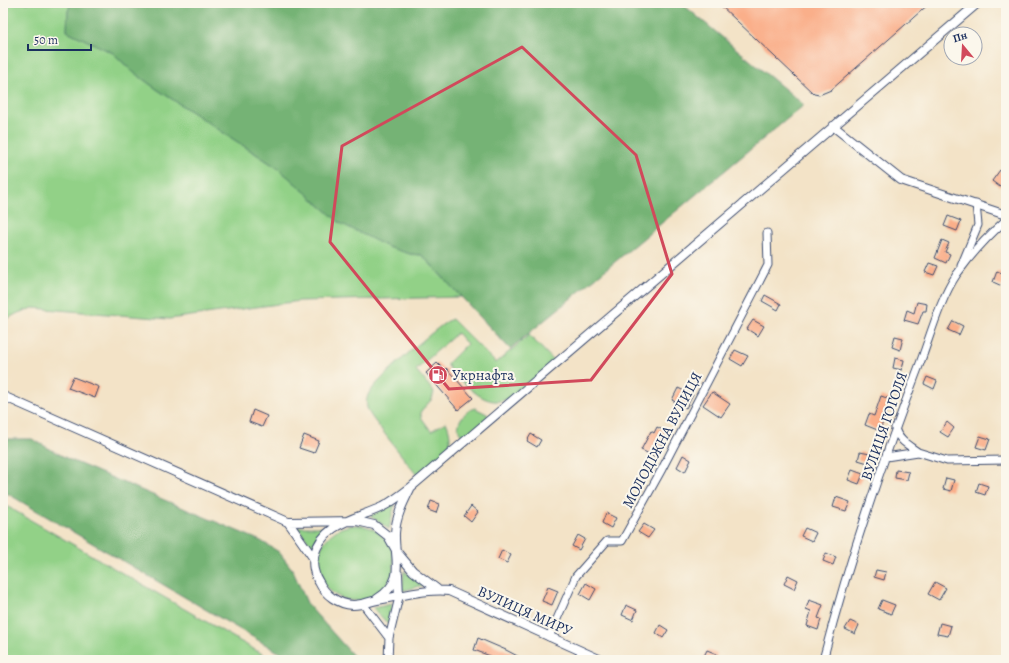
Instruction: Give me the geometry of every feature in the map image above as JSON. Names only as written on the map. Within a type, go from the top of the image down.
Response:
[{"type":"street","points":[[438,589],[375,600],[363,604],[351,605],[339,602],[330,596],[318,581],[314,571],[316,547],[322,537],[336,526],[384,506],[410,488],[978,3]]},
{"type":"street","points":[[833,126],[901,180],[1006,215]]},
{"type":"street","points":[[957,274],[978,225],[976,204]]},
{"type":"street","name":"ВУЛИЦЯ ГОГОЛЯ","points":[[823,660],[859,536],[895,428],[946,296],[957,274],[996,229],[1006,220]]},
{"type":"street","name":"МОЛОДІЖНА ВУЛИЦЯ","points":[[549,637],[576,576],[607,541],[622,541],[662,469],[768,265],[767,233]]},
{"type":"street","points":[[3,396],[288,522],[357,521],[374,525],[388,536],[397,552],[413,570],[438,589]]},
{"type":"street","points":[[895,428],[896,433],[903,442],[918,452],[947,461],[1006,460]]},
{"type":"street","points":[[886,457],[918,452]]},
{"type":"street","points":[[388,660],[389,638],[399,597],[395,532],[398,513],[410,488]]},
{"type":"street","points":[[288,522],[314,559]]},
{"type":"street","points":[[375,600],[389,589],[398,568]]},
{"type":"street","name":"ВУЛИЦЯ МИРУ","points":[[438,589],[448,591],[601,660]]},
{"type":"street","points":[[363,604],[389,638]]},
{"type":"highlighted area","points":[[522,47],[636,155],[672,274],[591,380],[449,389],[330,242],[342,146]]},
{"type":"green space","points":[[3,3],[71,3],[68,11],[67,31],[113,53],[133,72],[158,90],[279,169],[323,208],[410,254],[422,255],[461,297],[300,301],[169,319],[33,308],[18,313],[3,321]]},
{"type":"green space","points":[[71,3],[681,3],[804,105],[510,349],[422,255],[410,254],[388,247],[340,223],[279,169],[158,90],[133,72],[113,53],[67,31],[68,11]]},
{"type":"green space","points":[[452,319],[496,363],[529,335],[555,362],[514,396],[503,400],[492,401],[480,396],[467,386],[447,364],[467,344],[457,333],[416,370],[434,392],[432,399],[421,411],[421,417],[431,431],[446,422],[450,440],[448,448],[444,454],[419,478],[372,417],[368,411],[366,402],[372,389],[393,367],[422,341]]},
{"type":"green space","points":[[475,408],[487,414],[489,419],[466,438],[461,435],[458,426],[462,417],[470,410]]},
{"type":"green space","points":[[3,439],[32,439],[68,459],[261,541],[279,552],[292,569],[308,605],[357,660],[292,660],[3,491]]},
{"type":"green space","points":[[395,503],[389,529],[370,516]]},
{"type":"green space","points":[[3,504],[257,651],[274,660],[3,660]]},
{"type":"green space","points":[[349,525],[363,525],[377,531],[388,542],[394,556],[394,570],[391,578],[383,590],[377,595],[363,601],[349,601],[335,595],[324,584],[318,570],[318,556],[324,542],[335,531]]},
{"type":"green space","points":[[297,527],[324,527],[312,546]]},
{"type":"green space","points":[[404,571],[424,585],[402,591]]},
{"type":"green space","points":[[392,604],[389,625],[373,608]]},
{"type":"building","points":[[718,3],[930,3],[831,90],[819,95],[814,94]]},
{"type":"building","points":[[1000,170],[1006,174],[1006,180],[1000,187],[992,181]]},
{"type":"building","points":[[948,216],[961,221],[957,231],[944,226]]},
{"type":"building","points":[[942,240],[949,243],[945,252],[950,254],[946,263],[935,258]]},
{"type":"building","points":[[929,263],[938,266],[934,275],[925,272]]},
{"type":"building","points":[[997,271],[1006,275],[1002,286],[993,282]]},
{"type":"building","points":[[765,295],[781,304],[778,310],[762,301]]},
{"type":"building","points":[[917,302],[927,304],[926,311],[923,311],[918,324],[904,320],[907,310],[914,313]]},
{"type":"building","points":[[753,320],[764,326],[758,336],[747,329]]},
{"type":"building","points":[[953,321],[963,326],[959,335],[948,330]]},
{"type":"building","points":[[895,336],[903,338],[900,350],[892,347]]},
{"type":"building","points":[[735,350],[748,356],[742,366],[730,359]]},
{"type":"building","points":[[895,358],[904,360],[902,370],[893,368]]},
{"type":"building","points":[[437,363],[444,370],[446,368],[473,398],[458,410],[426,373]]},
{"type":"building","points":[[73,377],[99,387],[95,398],[68,388]]},
{"type":"building","points":[[927,377],[937,381],[934,389],[924,384]]},
{"type":"building","points":[[678,388],[693,395],[686,408],[672,400]]},
{"type":"building","points":[[712,392],[730,404],[721,417],[703,405]]},
{"type":"building","points":[[881,396],[890,399],[880,431],[865,425],[869,414],[874,416]]},
{"type":"building","points":[[253,410],[267,416],[262,427],[249,422]]},
{"type":"building","points":[[947,422],[954,428],[948,437],[940,432]]},
{"type":"building","points":[[657,427],[667,432],[656,457],[641,450],[651,431],[654,433]]},
{"type":"building","points":[[531,434],[541,440],[537,447],[527,441]]},
{"type":"building","points":[[304,435],[319,441],[314,453],[299,448]]},
{"type":"building","points":[[980,436],[990,439],[986,450],[976,447]]},
{"type":"building","points":[[860,452],[870,454],[868,463],[858,460]]},
{"type":"building","points":[[683,455],[691,460],[685,472],[677,467]]},
{"type":"building","points":[[852,470],[863,474],[859,484],[848,480]]},
{"type":"building","points":[[896,470],[909,472],[907,480],[895,478]]},
{"type":"building","points":[[946,478],[954,480],[951,491],[943,489]]},
{"type":"building","points":[[979,483],[988,486],[985,495],[976,492]]},
{"type":"building","points":[[836,497],[850,502],[846,511],[833,507]]},
{"type":"building","points":[[431,501],[439,504],[436,513],[428,510]]},
{"type":"building","points":[[471,506],[478,512],[471,522],[464,516]]},
{"type":"building","points":[[606,513],[616,518],[611,528],[602,523]]},
{"type":"building","points":[[644,524],[654,530],[648,538],[638,532]]},
{"type":"building","points":[[805,528],[816,533],[812,541],[801,536]]},
{"type":"building","points":[[578,535],[585,539],[579,550],[572,546]]},
{"type":"building","points":[[502,550],[511,555],[507,563],[498,559]]},
{"type":"building","points":[[826,553],[836,557],[833,565],[823,561]]},
{"type":"building","points":[[876,570],[886,572],[884,580],[874,577]]},
{"type":"building","points":[[788,575],[798,580],[794,589],[784,584]]},
{"type":"building","points":[[935,582],[946,588],[939,600],[928,594]]},
{"type":"building","points":[[586,583],[596,589],[590,600],[580,594]]},
{"type":"building","points":[[548,587],[558,591],[552,605],[542,601]]},
{"type":"building","points":[[809,600],[823,605],[818,618],[821,619],[818,630],[807,626],[811,611],[806,609]]},
{"type":"building","points":[[882,600],[895,605],[891,614],[878,609]]},
{"type":"building","points":[[626,605],[637,610],[633,620],[622,615]]},
{"type":"building","points":[[850,621],[859,625],[855,634],[845,629]]},
{"type":"building","points":[[940,623],[951,626],[948,636],[937,634]]},
{"type":"building","points":[[660,625],[668,630],[663,638],[656,633]]},
{"type":"building","points":[[478,638],[525,660],[501,660],[474,650]]},
{"type":"building","points":[[707,650],[717,654],[715,660],[702,660]]},
{"type":"place","name":"Укрнафта","points":[[438,375]]}]
